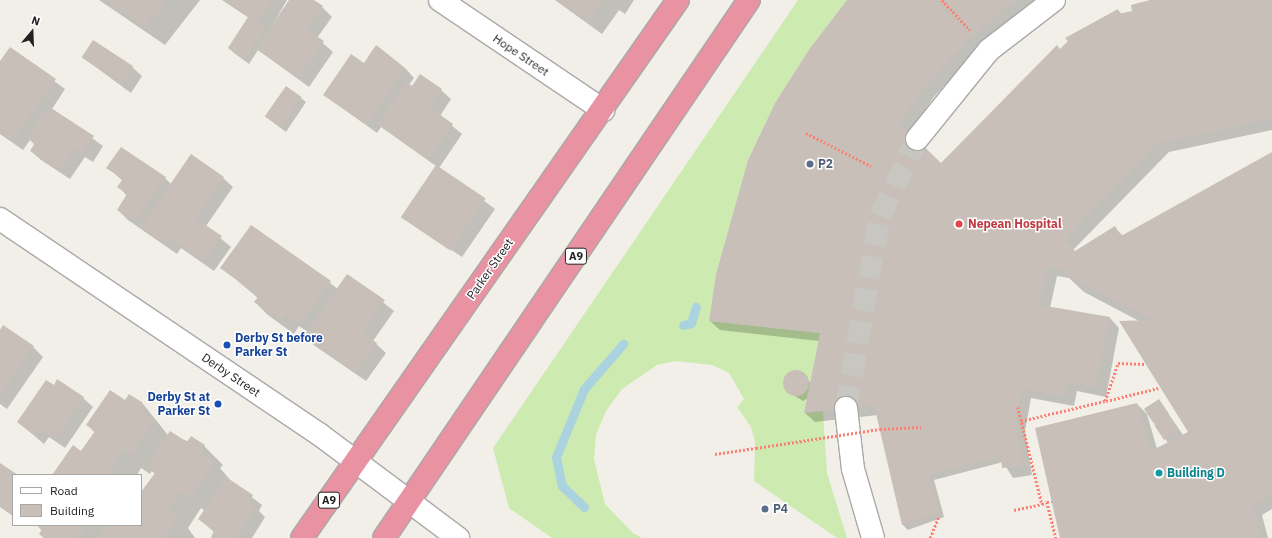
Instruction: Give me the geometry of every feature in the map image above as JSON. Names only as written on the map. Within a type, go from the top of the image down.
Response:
[{"type":"highway","name":"Parker Street","points":[[302,538],[603,110],[678,0]]},
{"type":"highway","name":"A9","points":[[384,538],[749,0]]},
{"type":"street","name":"Hope Street","points":[[440,0],[603,110]]},
{"type":"street","points":[[917,139],[989,50],[1054,0]]},
{"type":"street","name":"Derby Street","points":[[0,219],[355,462],[458,538]]},
{"type":"street","points":[[846,408],[853,469],[873,538]]},
{"type":"path","points":[[942,0],[974,34]]},
{"type":"path","points":[[806,133],[871,166]]},
{"type":"path","points":[[1105,402],[1118,363],[1144,364]]},
{"type":"path","points":[[1021,421],[1158,388]]},
{"type":"path","points":[[1018,407],[1042,504]]},
{"type":"path","points":[[715,454],[880,429],[921,427]]},
{"type":"path","points":[[1047,502],[1056,538]]},
{"type":"path","points":[[1014,510],[1052,502]]},
{"type":"path","points":[[930,538],[938,518]]},
{"type":"green space","points":[[798,0],[847,0],[810,48],[775,103],[748,160],[716,274],[709,321],[820,333],[804,413],[823,411],[827,473],[847,538],[837,538],[754,481],[755,442],[751,427],[737,407],[744,399],[729,373],[712,365],[675,361],[657,365],[622,389],[606,411],[596,435],[594,459],[605,504],[633,533],[642,538],[552,538],[509,508],[493,448]]},
{"type":"building","points":[[106,0],[165,0],[157,16],[154,14],[146,27]]},
{"type":"building","points":[[225,0],[272,0],[257,22]]},
{"type":"building","points":[[289,0],[314,0],[323,6],[307,30],[324,41],[299,78],[256,49]]},
{"type":"building","points":[[557,0],[603,0],[589,21]]},
{"type":"building","name":"Nepean Hospital","points":[[847,0],[1017,0],[970,38],[924,88],[887,143],[902,125],[941,163],[1057,45],[1060,49],[1068,41],[1065,38],[1118,9],[1119,14],[1132,11],[1131,5],[1150,0],[1272,0],[1272,119],[1159,143],[1064,240],[1075,251],[1115,226],[1121,236],[1272,152],[1272,494],[1253,505],[1261,538],[1060,538],[1035,428],[1137,403],[1151,451],[1188,432],[1119,321],[1152,320],[1064,274],[1065,270],[1047,267],[1040,305],[1110,317],[1096,388],[1068,382],[1065,397],[1022,389],[1016,421],[1023,466],[1002,468],[1001,457],[929,475],[940,512],[902,525],[874,405],[804,413],[820,333],[709,321],[716,274],[748,160],[775,103],[810,48]]},
{"type":"building","points":[[248,17],[265,28],[245,59],[228,48]]},
{"type":"building","points":[[93,40],[133,66],[122,84],[82,58]]},
{"type":"building","points":[[376,45],[405,68],[367,125],[323,95],[351,54],[364,63]]},
{"type":"building","points":[[10,47],[56,79],[13,141],[0,132],[0,61]]},
{"type":"building","points":[[420,74],[442,89],[429,107],[453,124],[429,159],[377,124],[406,82],[412,86]]},
{"type":"building","points":[[286,86],[302,97],[280,127],[265,116]]},
{"type":"building","points":[[48,106],[94,136],[83,153],[75,148],[60,170],[30,151],[35,143],[27,138]]},
{"type":"building","points":[[121,147],[166,177],[135,222],[117,210],[127,194],[117,187],[123,179],[106,168]]},
{"type":"building","points":[[191,154],[224,177],[195,218],[222,236],[204,262],[171,239],[167,245],[141,227]]},
{"type":"building","points":[[436,165],[486,199],[451,251],[401,217]]},
{"type":"building","points":[[251,225],[331,281],[301,324],[285,314],[281,321],[254,302],[259,296],[220,268]]},
{"type":"building","points":[[347,274],[385,300],[362,333],[377,343],[356,372],[304,336]]},
{"type":"building","points":[[3,325],[34,346],[0,396],[0,330]]},
{"type":"building","points":[[796,370],[805,374],[809,383],[805,392],[796,396],[787,392],[783,383],[787,374]]},
{"type":"building","points":[[57,379],[84,397],[55,439],[39,428],[34,435],[17,422],[46,380],[54,385]]},
{"type":"building","points":[[110,390],[125,400],[129,394],[143,403],[139,409],[156,420],[131,456],[122,450],[110,470],[116,474],[53,474],[73,445],[81,451],[95,431],[86,425]]},
{"type":"building","points":[[1159,399],[1169,414],[1154,424],[1144,409]]},
{"type":"building","points":[[1169,415],[1179,430],[1164,440],[1154,425]]},
{"type":"building","points":[[170,431],[187,442],[191,436],[205,445],[201,452],[215,462],[191,497],[182,491],[169,510],[178,517],[163,538],[95,538],[107,526],[142,526],[142,491],[155,473],[146,466]]},
{"type":"building","points":[[0,463],[16,474],[12,474],[12,513],[0,505]]},
{"type":"building","points":[[226,477],[253,495],[249,502],[256,507],[236,538],[211,538],[214,530],[198,519]]},
{"type":"building","points":[[40,526],[86,526],[78,538],[44,538],[39,534],[43,528]]},
{"type":"waterway","points":[[683,325],[691,323],[696,307]]},
{"type":"waterway","points":[[584,507],[562,486],[556,457],[584,389],[623,344]]},
{"type":"tunnel","points":[[846,408],[880,216],[917,139]]},
{"type":"place","name":"P2","points":[[810,164]]},
{"type":"place","name":"Nepean Hospital","points":[[959,224]]},
{"type":"place","name":"Derby St before Parker St","points":[[227,345]]},
{"type":"place","name":"Derby St at Parker St","points":[[218,404]]},
{"type":"place","name":"Building D","points":[[1159,473]]},
{"type":"place","name":"P4","points":[[765,509]]}]
